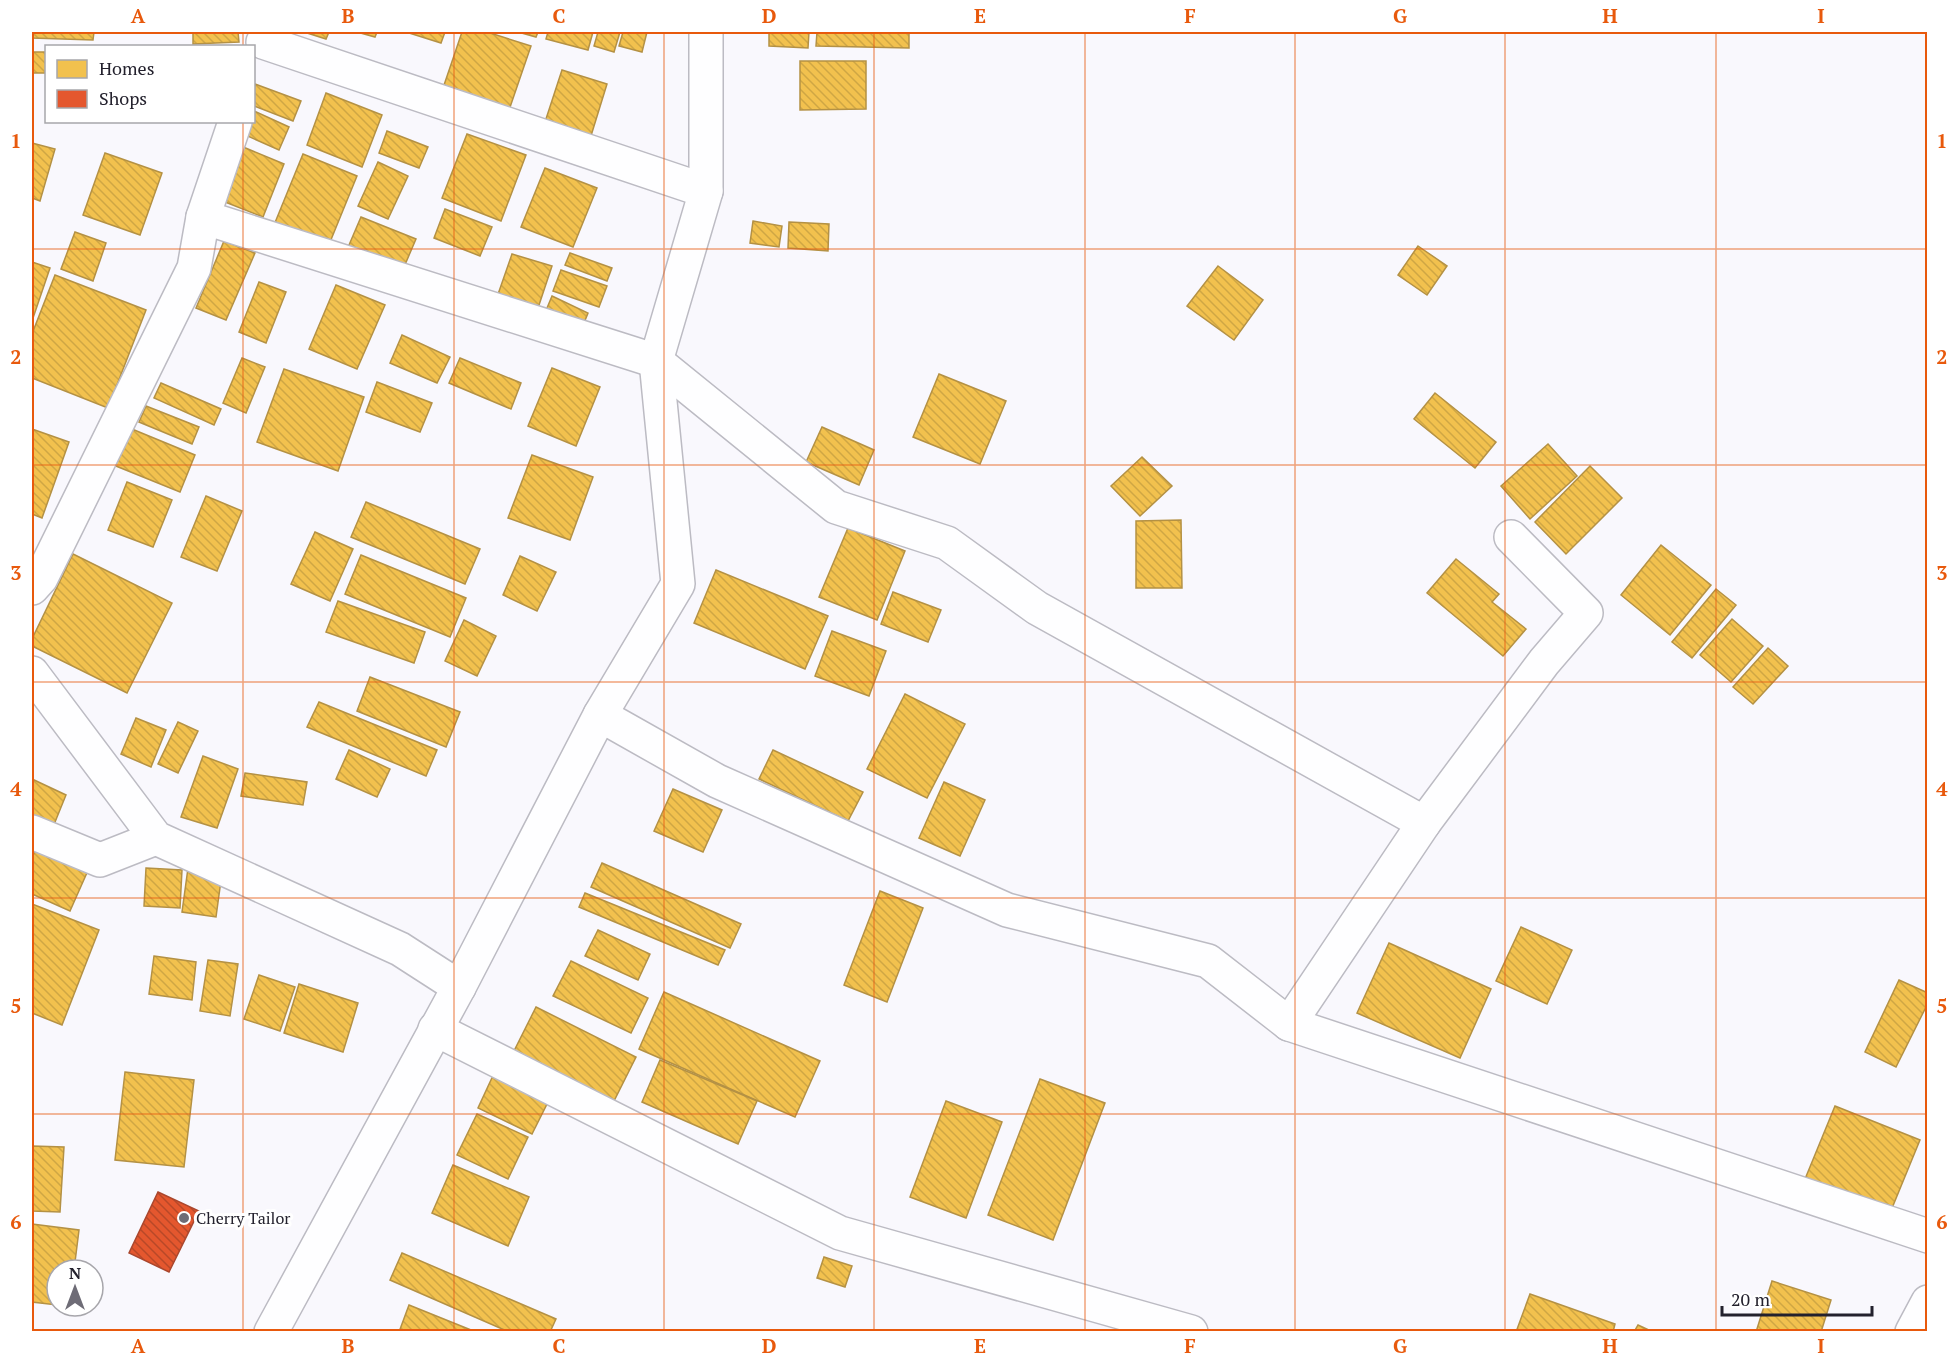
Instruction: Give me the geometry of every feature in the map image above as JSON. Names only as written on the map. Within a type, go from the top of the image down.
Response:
[{"type":"street","points":[[271,1332],[459,987],[600,716],[678,584],[656,361],[705,191],[706,32]]},
{"type":"street","points":[[261,48],[705,191]]},
{"type":"street","points":[[32,588],[41,578],[194,268],[203,217],[236,123]]},
{"type":"street","points":[[203,217],[656,361],[836,507],[947,543],[1037,608],[1424,823]]},
{"type":"street","points":[[1289,1024],[1424,823],[1544,662],[1586,613],[1511,537]]},
{"type":"street","points":[[32,673],[156,838],[400,949],[459,987]]},
{"type":"street","points":[[600,716],[717,781],[1007,910],[1208,961],[1289,1024],[1928,1236]]},
{"type":"street","points":[[32,832],[100,860],[156,838]]},
{"type":"street","points":[[435,1029],[840,1233],[1191,1332]]},
{"type":"street","points":[[1912,1332],[1928,1302]]},
{"type":"building: Homes","points":[[32,32],[94,32],[93,40],[32,38]]},
{"type":"building: Homes","points":[[193,32],[238,32],[239,42],[193,44]]},
{"type":"building: Homes","points":[[304,32],[329,32],[326,39]]},
{"type":"building: Homes","points":[[357,32],[377,32],[375,37]]},
{"type":"building: Homes","points":[[406,32],[445,32],[441,43]]},
{"type":"building: Homes","points":[[462,32],[487,32],[531,46],[508,113],[442,91]]},
{"type":"building: Homes","points":[[518,32],[538,32],[536,37]]},
{"type":"building: Homes","points":[[548,32],[593,32],[588,50],[546,39]]},
{"type":"building: Homes","points":[[598,32],[620,32],[614,52],[594,46]]},
{"type":"building: Homes","points":[[623,32],[647,32],[642,52],[619,46]]},
{"type":"building: Homes","points":[[769,32],[809,32],[808,48],[769,46]]},
{"type":"building: Homes","points":[[817,32],[909,32],[909,48],[816,46]]},
{"type":"building: Homes","points":[[32,52],[45,52],[45,73],[32,73]]},
{"type":"building: Homes","points":[[800,61],[866,61],[866,109],[800,110]]},
{"type":"building: Homes","points":[[562,70],[607,84],[590,139],[544,125]]},
{"type":"building: Homes","points":[[255,84],[301,101],[293,121],[255,106]]},
{"type":"building: Homes","points":[[326,93],[382,115],[362,167],[307,145]]},
{"type":"building: Homes","points":[[255,111],[289,127],[279,150],[234,130],[238,123],[255,123]]},
{"type":"building: Homes","points":[[387,131],[428,147],[419,168],[379,153]]},
{"type":"building: Homes","points":[[467,134],[526,155],[501,221],[442,198]]},
{"type":"building: Homes","points":[[32,143],[55,149],[40,201],[32,198]]},
{"type":"building: Homes","points":[[236,144],[284,164],[263,217],[215,198]]},
{"type":"building: Homes","points":[[105,153],[162,173],[140,235],[83,215]]},
{"type":"building: Homes","points":[[303,154],[357,176],[328,247],[274,225]]},
{"type":"building: Homes","points":[[378,162],[408,176],[388,219],[358,206]]},
{"type":"building: Homes","points":[[545,168],[597,188],[573,247],[521,227]]},
{"type":"building: Homes","points":[[445,209],[492,227],[480,256],[434,238]]},
{"type":"building: Homes","points":[[361,217],[416,239],[401,274],[346,252]]},
{"type":"building: Homes","points":[[753,221],[782,226],[779,247],[750,243]]},
{"type":"building: Homes","points":[[789,222],[829,224],[828,251],[788,248]]},
{"type":"building: Homes","points":[[75,232],[106,243],[93,281],[61,269]]},
{"type":"building: Homes","points":[[224,241],[255,253],[226,320],[196,308]]},
{"type":"building: Homes","points":[[1418,246],[1447,266],[1427,295],[1398,275]]},
{"type":"building: Homes","points":[[570,253],[612,268],[607,281],[565,265]]},
{"type":"building: Homes","points":[[512,254],[552,266],[536,314],[496,300]]},
{"type":"building: Homes","points":[[32,262],[50,268],[32,321]]},
{"type":"building: Homes","points":[[1218,266],[1263,300],[1234,340],[1187,306]]},
{"type":"building: Homes","points":[[561,270],[607,286],[599,307],[553,291]]},
{"type":"building: Homes","points":[[55,275],[146,310],[108,408],[32,378],[32,334]]},
{"type":"building: Homes","points":[[259,282],[286,292],[266,343],[239,332]]},
{"type":"building: Homes","points":[[336,285],[385,305],[357,369],[309,349]]},
{"type":"building: Homes","points":[[552,296],[588,313],[579,335],[542,320]]},
{"type":"building: Homes","points":[[402,335],[450,357],[437,383],[390,363]]},
{"type":"building: Homes","points":[[242,358],[265,367],[246,413],[223,403]]},
{"type":"building: Homes","points":[[460,358],[521,383],[511,409],[449,383]]},
{"type":"building: Homes","points":[[552,368],[600,387],[576,446],[528,426]]},
{"type":"building: Homes","points":[[284,369],[364,397],[338,471],[257,442]]},
{"type":"building: Homes","points":[[939,374],[1006,401],[980,464],[913,437]]},
{"type":"building: Homes","points":[[377,382],[432,403],[420,432],[366,412]]},
{"type":"building: Homes","points":[[161,383],[221,409],[214,425],[154,398]]},
{"type":"building: Homes","points":[[1435,393],[1496,442],[1475,468],[1414,419]]},
{"type":"building: Homes","points":[[146,406],[199,427],[192,444],[139,422]]},
{"type":"building: Homes","points":[[127,427],[195,455],[180,492],[111,464]]},
{"type":"building: Homes","points":[[822,427],[874,450],[859,485],[806,462]]},
{"type":"building: Homes","points":[[32,429],[69,442],[42,518],[32,514]]},
{"type":"building: Homes","points":[[1548,444],[1577,476],[1530,519],[1501,486]]},
{"type":"building: Homes","points":[[532,455],[593,477],[570,540],[508,518]]},
{"type":"building: Homes","points":[[1142,457],[1172,486],[1140,516],[1111,486]]},
{"type":"building: Homes","points":[[1590,466],[1622,498],[1566,554],[1535,522]]},
{"type":"building: Homes","points":[[127,482],[172,500],[153,547],[108,530]]},
{"type":"building: Homes","points":[[206,496],[242,511],[217,571],[181,557]]},
{"type":"building: Homes","points":[[366,502],[480,549],[465,584],[351,537]]},
{"type":"building: Homes","points":[[1181,520],[1182,588],[1136,588],[1136,521]]},
{"type":"building: Homes","points":[[848,528],[905,551],[877,620],[819,597]]},
{"type":"building: Homes","points":[[315,532],[353,549],[330,601],[291,584]]},
{"type":"building: Homes","points":[[1661,545],[1711,585],[1670,635],[1621,595]]},
{"type":"building: Homes","points":[[73,554],[172,603],[127,693],[32,646],[32,639]]},
{"type":"building: Homes","points":[[361,555],[466,598],[450,637],[345,594]]},
{"type":"building: Homes","points":[[520,556],[556,572],[537,611],[503,595]]},
{"type":"building: Homes","points":[[1456,559],[1499,594],[1492,602],[1526,629],[1503,656],[1427,593]]},
{"type":"building: Homes","points":[[716,570],[828,616],[805,669],[694,623]]},
{"type":"building: Homes","points":[[1716,589],[1736,605],[1692,658],[1672,642]]},
{"type":"building: Homes","points":[[893,592],[941,610],[928,642],[881,624]]},
{"type":"building: Homes","points":[[338,601],[425,632],[414,663],[326,632]]},
{"type":"building: Homes","points":[[1732,619],[1763,646],[1731,682],[1700,655]]},
{"type":"building: Homes","points":[[464,620],[496,636],[477,676],[445,661]]},
{"type":"building: Homes","points":[[832,631],[886,651],[869,696],[815,676]]},
{"type":"building: Homes","points":[[1768,648],[1788,666],[1753,704],[1733,687]]},
{"type":"building: Homes","points":[[370,677],[460,712],[446,747],[357,711]]},
{"type":"building: Homes","points":[[905,694],[965,724],[927,798],[867,769]]},
{"type":"building: Homes","points":[[319,702],[437,750],[426,776],[307,727]]},
{"type":"building: Homes","points":[[136,718],[166,730],[151,767],[121,754]]},
{"type":"building: Homes","points":[[178,722],[198,731],[178,773],[158,764]]},
{"type":"building: Homes","points":[[349,750],[390,769],[377,797],[336,779]]},
{"type":"building: Homes","points":[[773,750],[863,792],[848,821],[759,779]]},
{"type":"building: Homes","points":[[203,756],[238,769],[217,828],[181,817]]},
{"type":"building: Homes","points":[[245,773],[307,782],[303,805],[241,796]]},
{"type":"building: Homes","points":[[32,779],[66,795],[53,827],[32,817]]},
{"type":"building: Homes","points":[[944,782],[985,800],[960,856],[919,838]]},
{"type":"building: Homes","points":[[673,789],[722,810],[703,852],[654,831]]},
{"type":"building: Homes","points":[[38,844],[90,866],[70,911],[32,894],[32,858]]},
{"type":"building: Homes","points":[[602,863],[741,924],[730,948],[591,887]]},
{"type":"building: Homes","points":[[146,868],[182,870],[180,908],[144,906]]},
{"type":"building: Homes","points":[[188,868],[222,873],[216,917],[182,912]]},
{"type":"building: Homes","points":[[880,891],[923,908],[887,1002],[844,985]]},
{"type":"building: Homes","points":[[585,893],[725,950],[718,965],[579,907]]},
{"type":"building: Homes","points":[[32,904],[99,930],[62,1025],[32,1013]]},
{"type":"building: Homes","points":[[1521,927],[1572,950],[1547,1004],[1496,981]]},
{"type":"building: Homes","points":[[598,930],[650,954],[638,980],[585,956]]},
{"type":"building: Homes","points":[[1389,943],[1491,989],[1460,1058],[1357,1013]]},
{"type":"building: Homes","points":[[154,956],[196,962],[192,1000],[149,994]]},
{"type":"building: Homes","points":[[208,960],[238,964],[230,1016],[200,1011]]},
{"type":"building: Homes","points":[[571,961],[648,998],[631,1033],[553,996]]},
{"type":"building: Homes","points":[[259,975],[295,987],[280,1031],[244,1019]]},
{"type":"building: Homes","points":[[1899,980],[1928,993],[1928,1003],[1896,1067],[1865,1052]]},
{"type":"building: Homes","points":[[299,984],[358,1003],[343,1052],[284,1033]]},
{"type":"building: Homes","points":[[664,992],[820,1061],[795,1117],[639,1049]]},
{"type":"building: Homes","points":[[536,1007],[636,1057],[611,1107],[511,1057]]},
{"type":"building: Homes","points":[[660,1060],[757,1101],[738,1144],[642,1102]]},
{"type":"building: Homes","points":[[497,1067],[552,1094],[532,1134],[478,1108]]},
{"type":"building: Homes","points":[[125,1072],[194,1080],[184,1167],[115,1160]]},
{"type":"building: Homes","points":[[1040,1079],[1105,1103],[1053,1240],[988,1215]]},
{"type":"building: Homes","points":[[946,1101],[1002,1122],[966,1218],[910,1197]]},
{"type":"building: Homes","points":[[1835,1106],[1920,1140],[1890,1213],[1805,1179]]},
{"type":"building: Homes","points":[[477,1114],[528,1137],[508,1179],[457,1155]]},
{"type":"building: Homes","points":[[32,1146],[64,1147],[60,1212],[32,1211]]},
{"type":"building: Homes","points":[[453,1165],[529,1197],[508,1246],[432,1213]]},
{"type":"building: Homes","points":[[32,1224],[79,1230],[76,1258],[45,1258],[45,1304],[32,1302]]},
{"type":"building: Homes","points":[[402,1253],[556,1319],[550,1332],[509,1332],[390,1280]]},
{"type":"building: Homes","points":[[824,1257],[852,1266],[845,1287],[817,1278]]},
{"type":"building: Homes","points":[[1772,1281],[1831,1300],[1821,1332],[1756,1332]]},
{"type":"building: Homes","points":[[1530,1294],[1615,1324],[1613,1332],[1516,1332]]},
{"type":"building: Homes","points":[[409,1305],[476,1332],[399,1332]]},
{"type":"building: Homes","points":[[1638,1325],[1653,1332],[1634,1332]]},
{"type":"building: Shops","points":[[158,1192],[199,1211],[169,1272],[129,1253]]},
{"type":"place","name":"Cherry Tailor","points":[[184,1218]]}]
